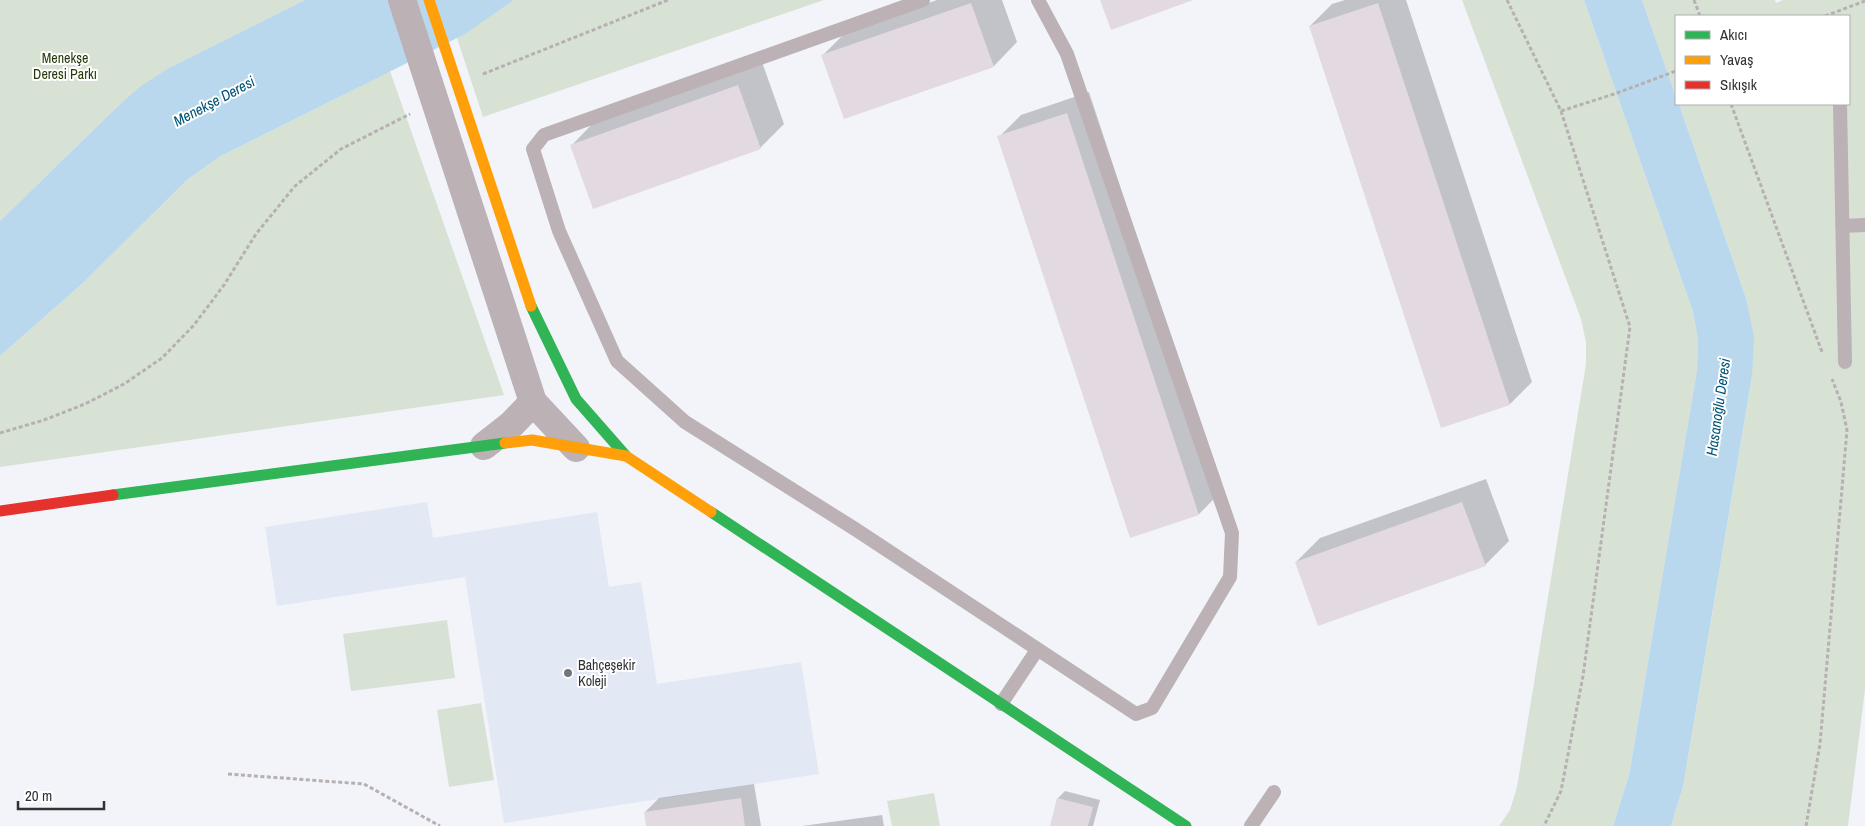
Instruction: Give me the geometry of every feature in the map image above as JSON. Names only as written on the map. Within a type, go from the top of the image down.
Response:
[{"type":"street","points":[[402,0],[441,78],[531,305],[576,399],[626,456],[1186,826]]},
{"type":"street","points":[[429,0],[441,78],[533,402],[576,448]]},
{"type":"street","points":[[484,446],[512,424],[533,402]]},
{"type":"street","points":[[0,512],[532,440],[626,456]]},
{"type":"lane","points":[[923,0],[544,135],[533,149],[559,231],[617,361],[685,422],[855,529],[1136,714],[1152,708],[1230,577],[1232,532],[1067,54],[1038,0]]},
{"type":"lane","points":[[1840,105],[1845,362]]},
{"type":"lane","points":[[1842,226],[1865,225]]},
{"type":"lane","points":[[1001,704],[1037,650]]},
{"type":"lane","points":[[1251,826],[1274,792]]},
{"type":"path","points":[[479,75],[668,0]]},
{"type":"path","points":[[1507,0],[1561,110],[1630,327],[1583,676],[1561,791],[1544,826]]},
{"type":"path","points":[[1694,0],[1700,15]]},
{"type":"path","points":[[1828,15],[1865,1]]},
{"type":"path","points":[[1561,110],[1616,93],[1675,71]]},
{"type":"path","points":[[1731,105],[1823,355]]},
{"type":"path","points":[[0,433],[44,420],[85,404],[124,384],[162,358],[194,326],[224,285],[256,234],[294,186],[341,149],[413,112]]},
{"type":"path","points":[[1806,826],[1820,744],[1847,430],[1830,374]]},
{"type":"path","points":[[228,774],[364,784],[440,826]]},
{"type":"shaded area","name":"Bahçeşekir Koleji","points":[[427,502],[433,538],[597,512],[609,587],[641,582],[657,684],[801,662],[819,774],[504,823],[465,577],[277,606],[265,527]]},
{"type":"green space","name":"Menekşe Deresi Parkı","points":[[0,0],[305,0],[169,68],[118,106],[0,221]]},
{"type":"green space","points":[[514,0],[824,0],[483,117],[457,38]]},
{"type":"green space","points":[[1462,0],[1584,0],[1693,312],[1698,340],[1697,370],[1629,775],[1613,826],[1499,826],[1510,810],[1517,787],[1586,364],[1586,342],[1581,319]]},
{"type":"green space","points":[[1642,0],[1775,0],[1776,3],[1783,0],[1865,0],[1865,690],[1848,826],[1671,826],[1683,787],[1752,376],[1746,298],[1679,105],[1850,105],[1850,15],[1675,15],[1675,94]]},
{"type":"green space","points":[[390,71],[504,395],[0,467],[0,356],[83,283],[187,180],[219,157]]},
{"type":"green space","points":[[447,620],[455,678],[351,691],[343,634]]},
{"type":"green space","points":[[481,703],[494,780],[449,787],[437,710]]},
{"type":"green space","points":[[934,793],[940,826],[892,826],[887,801]]},
{"type":"water","name":"Menekşe Deresi","points":[[305,0],[514,0],[465,34],[219,157],[187,180],[83,283],[0,356],[0,221],[141,86],[169,68]]},
{"type":"water","name":"Hasanoğlu Deresi","points":[[1584,0],[1642,0],[1675,94],[1675,105],[1679,105],[1746,298],[1754,337],[1752,376],[1683,787],[1671,826],[1613,826],[1629,775],[1697,370],[1698,340],[1693,312]]},
{"type":"building","points":[[1100,0],[1193,0],[1111,30]]},
{"type":"building","points":[[971,3],[994,67],[844,119],[821,55]]},
{"type":"building","points":[[1378,3],[1510,405],[1441,428],[1309,26]]},
{"type":"building","points":[[738,85],[761,149],[593,209],[570,145]]},
{"type":"building","points":[[1067,113],[1199,515],[1130,538],[997,136]]},
{"type":"building","points":[[1462,502],[1486,566],[1318,626],[1295,562]]},
{"type":"building","points":[[741,798],[745,826],[646,826],[644,812]]},
{"type":"building","points":[[1057,798],[1093,807],[1088,826],[1050,826]]},
{"type":"traffic: fast","points":[[531,306],[576,399],[626,456]]},
{"type":"traffic: fast","points":[[113,495],[505,443]]},
{"type":"traffic: fast","points":[[711,512],[1186,826]]},
{"type":"traffic: slow","points":[[429,0],[531,306]]},
{"type":"traffic: slow","points":[[505,443],[532,440],[626,456],[711,512]]},
{"type":"traffic: jam","points":[[0,511],[113,495]]},
{"type":"place","name":"Bahçeşekir Koleji","points":[[568,673]]}]
